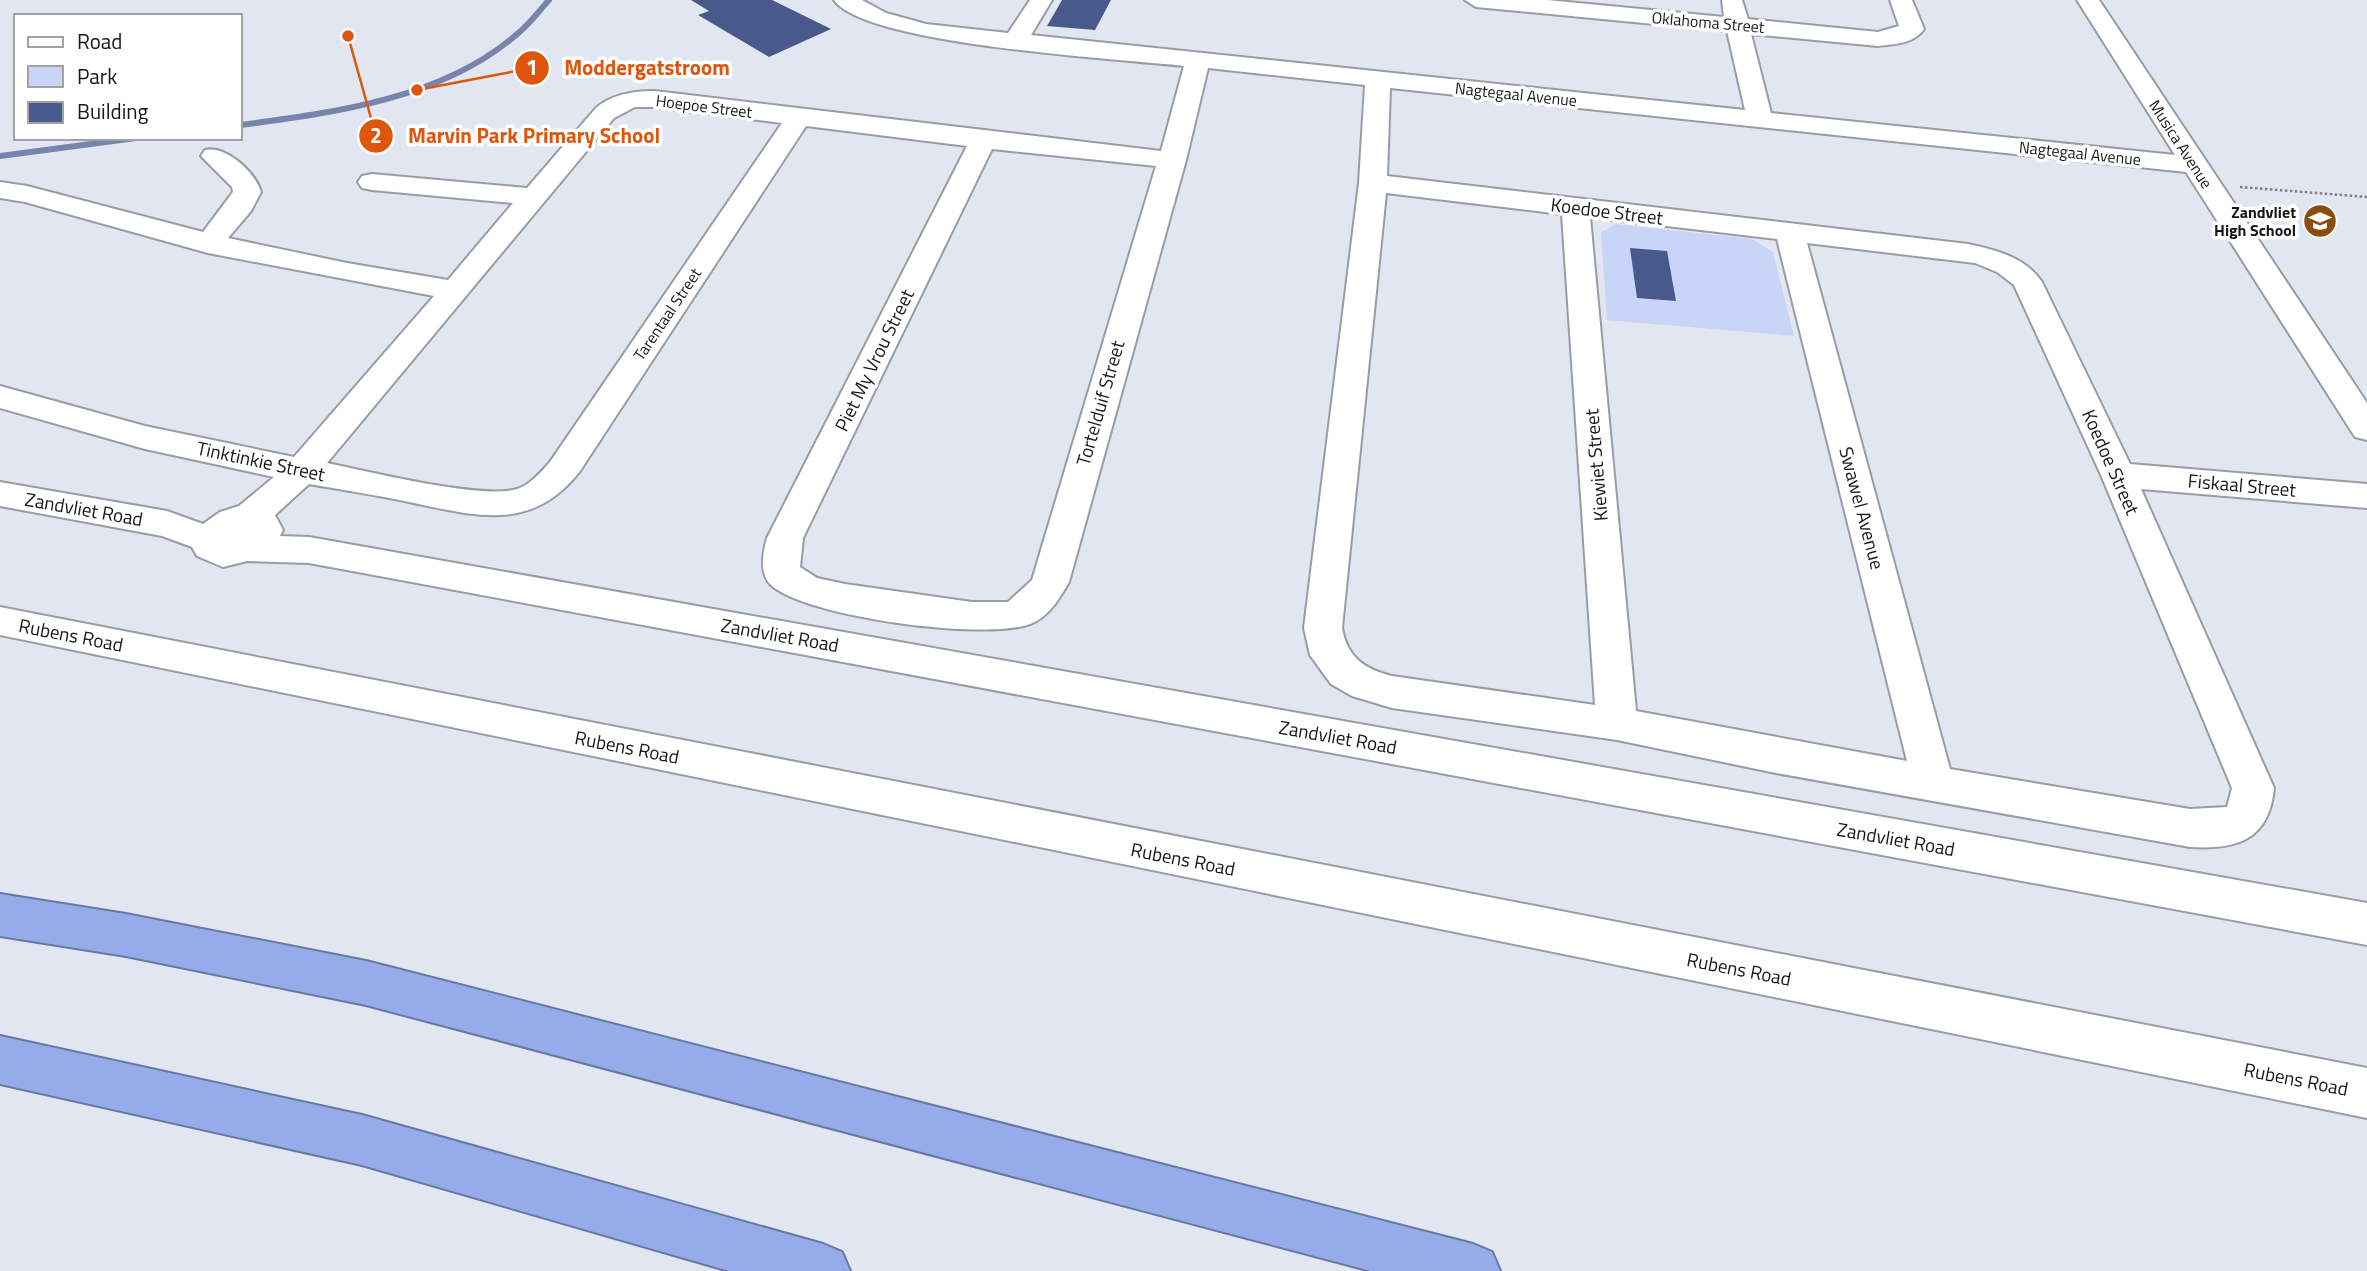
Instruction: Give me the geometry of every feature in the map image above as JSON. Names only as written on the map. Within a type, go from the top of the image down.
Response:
[{"type":"highway","points":[[0,915],[126,935],[366,983],[1474,1271]]},
{"type":"highway","points":[[0,1060],[362,1140],[822,1271]]},
{"type":"street","name":"Nagtegaal Avenue","points":[[845,0],[878,18],[902,26],[1015,41],[1760,119],[2201,175]]},
{"type":"street","points":[[1015,41],[1041,0]]},
{"type":"street","name":"Oklahoma Street","points":[[1476,0],[1878,39],[1898,37],[1912,29],[1901,0]]},
{"type":"street","points":[[1731,0],[1760,119]]},
{"type":"street","name":"Musica Avenue","points":[[2088,0],[2367,429]]},
{"type":"street","name":"Tortelduif Street","points":[[792,580],[804,588],[894,606],[993,620],[1030,608],[1042,595],[1050,582],[1086,449],[1173,160],[1198,60]]},
{"type":"street","name":"Koedoe Street","points":[[1373,183],[1968,253],[2000,261],[2021,275],[2028,282],[2118,475],[2253,788],[2252,804],[2246,819],[2231,827],[2190,828],[1776,756],[1617,724],[1372,687],[1341,671],[1327,651],[1323,628],[1373,183],[1378,79]]},
{"type":"street","name":"Hoepoe Street","points":[[243,530],[293,480],[605,113],[626,102],[656,99],[983,140],[1173,160]]},
{"type":"street","name":"Tarentaal Street","points":[[525,499],[547,487],[568,463],[798,118]]},
{"type":"street","name":"Piet My Vrou Street","points":[[792,580],[782,573],[781,552],[785,538],[983,140]]},
{"type":"street","points":[[208,244],[241,205],[247,192],[245,184],[214,156]]},
{"type":"street","points":[[372,183],[534,197]]},
{"type":"street","points":[[0,190],[27,194],[208,244],[359,275],[457,290]]},
{"type":"street","name":"Kiewiet Street","points":[[1575,207],[1617,724]]},
{"type":"street","name":"Swawel Avenue","points":[[1790,233],[1933,782]]},
{"type":"street","name":"Tinktinkie Street","points":[[0,397],[293,480],[482,502],[525,499]]},
{"type":"street","name":"Fiskaal Street","points":[[2118,475],[2367,495]]},
{"type":"street","name":"Zandvliet Road","points":[[0,494],[167,524],[243,530],[309,550],[2367,924]]},
{"type":"street","points":[[876,652],[894,606]]},
{"type":"street","name":"Rubens Road","points":[[0,621],[2367,1093]]},
{"type":"street","points":[[1776,756],[1788,820]]},
{"type":"path","points":[[2201,175],[2367,197]]},
{"type":"green space","points":[[1616,224],[1752,239],[1773,252],[1794,336],[1607,320],[1601,232]]},
{"type":"building","points":[[691,0],[772,0],[831,29],[769,57],[698,15],[709,11]]},
{"type":"building","points":[[1062,0],[1111,0],[1095,30],[1047,26]]},
{"type":"building","points":[[1630,248],[1667,251],[1676,301],[1637,298]]},
{"type":"waterway","points":[[242,125],[349,108],[421,88],[487,57],[521,31],[549,0]]},
{"type":"waterway","points":[[0,156],[121,140]]},
{"type":"place","name":"Marvin Park Primary School","points":[[348,36]]},
{"type":"place","name":"Moddergatstroom","points":[[417,90]]},
{"type":"place","name":"Zandvliet High School","points":[[2320,221]]}]
